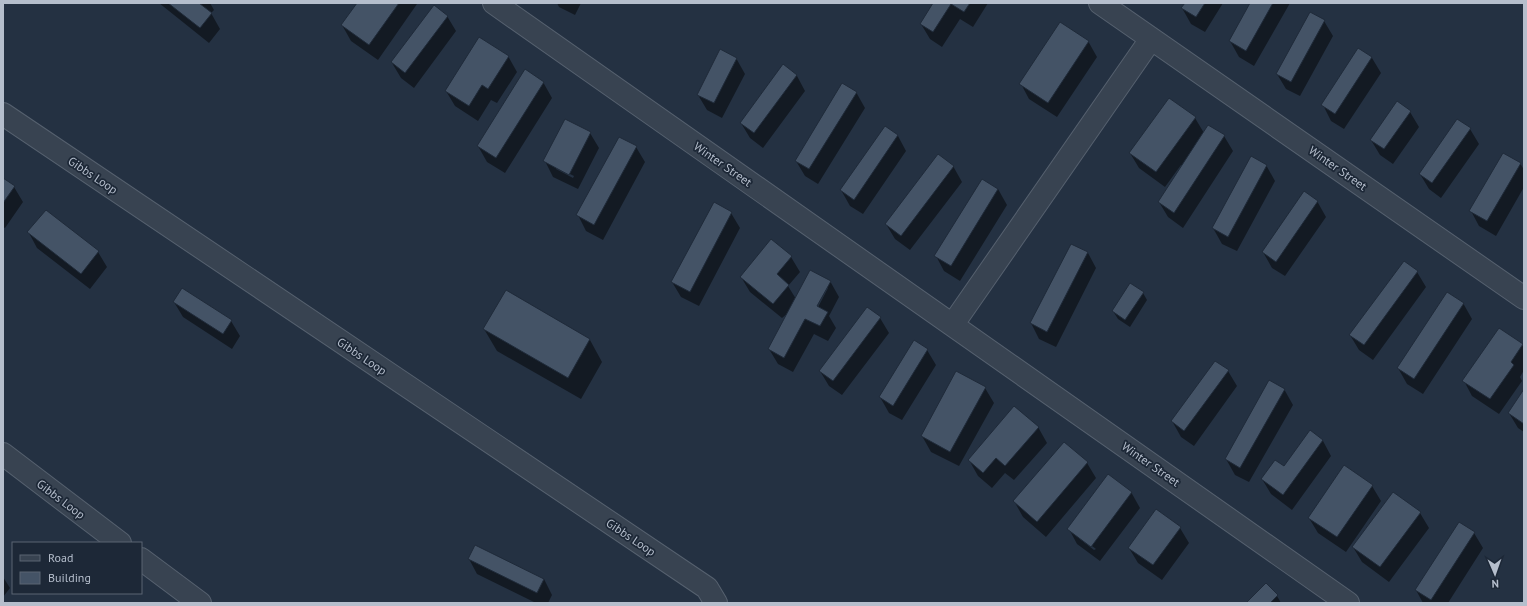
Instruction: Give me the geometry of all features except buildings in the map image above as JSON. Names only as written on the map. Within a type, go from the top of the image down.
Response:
[{"type":"street","name":"Winter Street","points":[[494,3],[953,324],[1348,603]]},
{"type":"street","name":"Winter Street","points":[[1100,3],[1524,298]]},
{"type":"street","points":[[953,324],[1151,39]]},
{"type":"street","name":"Gibbs Loop","points":[[3,114],[707,588],[716,603]]},
{"type":"street","name":"Gibbs Loop","points":[[3,454],[119,542]]},
{"type":"street","points":[[142,560],[200,603]]}]
